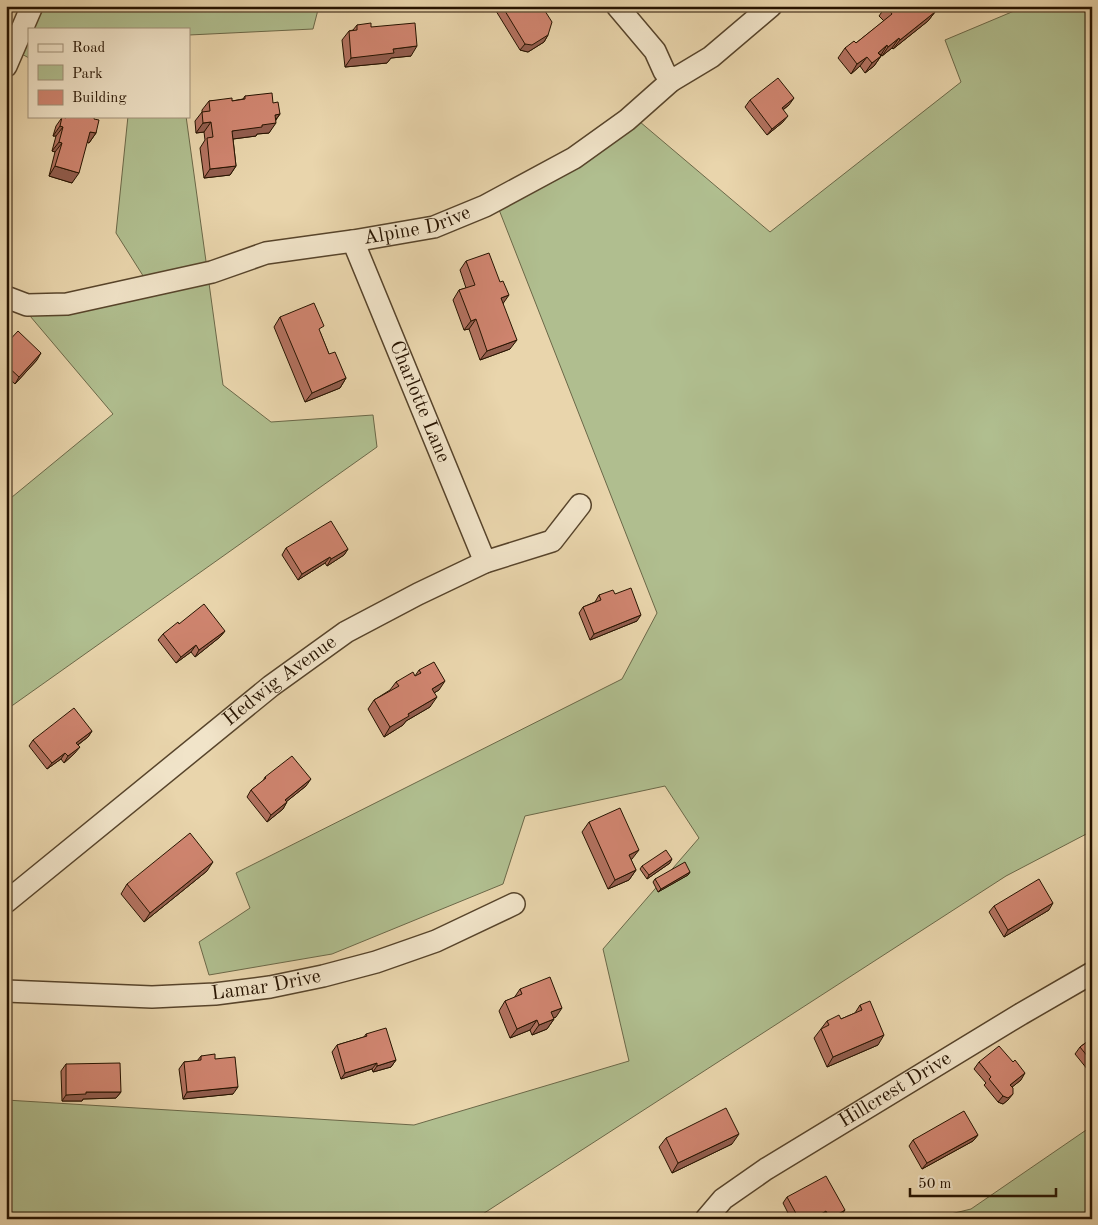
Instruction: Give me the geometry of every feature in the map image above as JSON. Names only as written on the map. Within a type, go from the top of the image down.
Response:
[{"type":"street","points":[[6,66],[32,6]]},
{"type":"street","points":[[617,6],[655,51],[664,72],[671,81]]},
{"type":"street","name":"Alpine Drive","points":[[6,297],[26,305],[67,304],[212,272],[266,253],[434,227],[485,206],[574,158],[627,120],[671,81],[711,57],[771,6]]},
{"type":"street","name":"Charlotte Lane","points":[[353,241],[485,562]]},
{"type":"street","name":"Hedwig Avenue","points":[[6,902],[272,686],[346,632],[418,594],[485,562],[552,541],[580,505]]},
{"type":"street","name":"Lamar Drive","points":[[6,991],[152,997],[215,994],[270,987],[376,962],[436,941],[514,904]]},
{"type":"street","name":"Hillcrest Drive","points":[[706,1219],[722,1199],[766,1169],[1020,1014],[1092,973]]},
{"type":"green space","points":[[36,6],[319,6],[313,29],[190,35],[190,28],[28,28],[28,57],[18,52]]},
{"type":"green space","points":[[1026,6],[1092,6],[1092,831],[1006,876],[475,1219],[6,1219],[6,1100],[414,1125],[629,1061],[603,949],[699,838],[665,786],[525,816],[503,884],[332,954],[209,975],[199,942],[250,908],[236,873],[622,679],[657,613],[496,202],[633,116],[770,232],[961,82],[945,40]]},
{"type":"green space","points":[[128,118],[186,118],[223,385],[271,422],[373,415],[377,447],[6,710],[6,502],[113,414],[19,303],[147,282],[116,233]]},
{"type":"green space","points":[[1092,1126],[1092,1219],[930,1219],[971,1209]]},
{"type":"building","points":[[502,6],[531,6],[545,11],[552,22],[548,35],[532,45],[525,44]]},
{"type":"building","points":[[886,6],[930,6],[935,12],[900,40],[899,38],[888,47],[887,45],[878,53],[881,56],[872,63],[867,57],[857,64],[845,48],[854,41],[856,43],[892,14]]},
{"type":"building","points":[[371,23],[371,27],[415,23],[417,46],[393,49],[394,53],[351,58],[349,31],[357,30],[357,25]]},
{"type":"building","points":[[778,78],[794,98],[782,108],[788,116],[772,129],[750,100]]},
{"type":"building","points":[[272,93],[273,103],[278,102],[280,114],[275,115],[276,123],[232,131],[236,166],[210,169],[207,138],[213,137],[211,122],[203,123],[202,112],[210,111],[209,101],[232,98],[232,101],[245,99],[245,96]]},
{"type":"building","points":[[62,118],[94,118],[99,120],[96,133],[90,132],[79,173],[55,166],[62,143],[59,142],[63,127],[60,126]]},
{"type":"building","points":[[489,253],[500,282],[503,281],[509,295],[501,298],[517,340],[487,351],[476,319],[471,321],[459,290],[475,285],[466,261]]},
{"type":"building","points":[[314,303],[324,326],[319,329],[329,354],[335,352],[346,378],[312,393],[280,317]]},
{"type":"building","points":[[18,331],[41,353],[19,377],[6,365],[6,344]]},
{"type":"building","points":[[6,426],[11,431],[7,436],[12,439],[6,445]]},
{"type":"building","points":[[331,521],[348,549],[331,559],[330,557],[302,574],[286,548]]},
{"type":"building","points":[[631,588],[641,615],[594,634],[583,607],[601,600],[599,595],[613,590],[615,594]]},
{"type":"building","points":[[204,604],[225,631],[199,650],[196,645],[181,657],[163,634]]},
{"type":"building","points":[[434,662],[445,681],[432,689],[437,697],[390,727],[374,700],[399,686],[396,682],[413,672],[415,676],[421,673],[419,670]]},
{"type":"building","points":[[74,708],[92,731],[76,743],[80,747],[68,756],[65,753],[52,763],[33,740]]},
{"type":"building","points":[[292,756],[311,779],[285,800],[287,802],[271,815],[251,790]]},
{"type":"building","points":[[620,808],[639,850],[629,855],[636,870],[615,880],[589,822]]},
{"type":"building","points":[[190,833],[213,862],[150,913],[127,884]]},
{"type":"building","points":[[666,850],[672,859],[649,875],[642,866]]},
{"type":"building","points":[[685,862],[690,872],[661,889],[655,879]]},
{"type":"building","points":[[1039,879],[1053,903],[1008,930],[994,906]]},
{"type":"building","points":[[550,977],[562,1008],[551,1012],[554,1019],[539,1025],[537,1020],[517,1029],[505,1001],[522,994],[520,989]]},
{"type":"building","points":[[870,1001],[884,1035],[833,1057],[821,1029],[829,1025],[827,1021],[839,1015],[841,1019],[862,1010],[860,1005]]},
{"type":"building","points":[[386,1028],[396,1060],[377,1066],[377,1063],[345,1073],[337,1045]]},
{"type":"building","points":[[1092,1038],[1092,1062],[1080,1047]]},
{"type":"building","points":[[999,1046],[1013,1062],[1015,1060],[1025,1073],[1010,1085],[1013,1088],[1013,1094],[1008,1098],[1003,1096],[989,1079],[991,1077],[979,1062]]},
{"type":"building","points":[[215,1054],[215,1059],[235,1057],[238,1087],[187,1092],[184,1062],[201,1060],[201,1056]]},
{"type":"building","points":[[120,1063],[121,1092],[86,1092],[86,1094],[66,1095],[66,1064]]},
{"type":"building","points":[[726,1108],[739,1134],[678,1163],[666,1138]]},
{"type":"building","points":[[964,1111],[978,1135],[927,1163],[913,1140]]},
{"type":"building","points":[[826,1176],[845,1210],[830,1219],[826,1211],[813,1219],[799,1219],[787,1197]]}]
